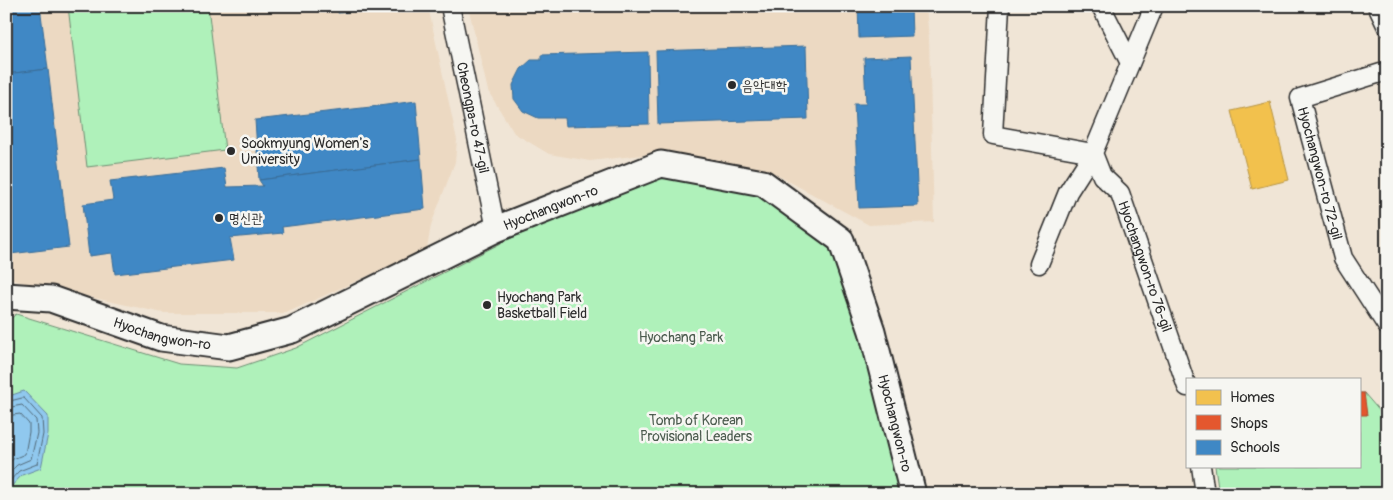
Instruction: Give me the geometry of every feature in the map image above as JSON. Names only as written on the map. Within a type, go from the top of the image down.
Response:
[{"type":"street","name":"Cheongpa-ro 47-gil","points":[[450,6],[496,229]]},
{"type":"street","points":[[1000,6],[993,135],[1093,153]]},
{"type":"street","points":[[1101,6],[1130,63]]},
{"type":"street","points":[[1040,264],[1068,192],[1093,153],[1154,6]]},
{"type":"street","points":[[1377,6],[1387,27]]},
{"type":"street","name":"Hyochangwon-ro 72-gil","points":[[1387,71],[1300,98],[1343,258],[1387,326]]},
{"type":"street","name":"Hyochangwon-ro 76-gil","points":[[1093,153],[1102,176],[1120,193],[1186,384]]},
{"type":"street","name":"Hyochangwon-ro","points":[[6,296],[51,299],[161,338],[229,346],[292,330],[496,229],[661,164],[763,184],[841,240],[872,331],[913,494]]},
{"type":"street","points":[[1201,468],[1205,494]]},
{"type":"shaded area","name":"Sookmyung Women's University","points":[[6,6],[428,6],[457,140],[455,162],[431,225],[427,249],[286,313],[163,313],[12,280],[6,272]]},
{"type":"shaded area","points":[[468,6],[926,6],[929,39],[934,222],[869,225],[768,170],[660,153],[590,161],[549,154],[514,133],[488,91]]},
{"type":"green space","points":[[68,6],[208,6],[225,150],[87,167]]},
{"type":"green space","name":"Hyochang Park","points":[[662,174],[761,192],[833,246],[865,333],[907,494],[6,494],[6,323],[16,314],[179,364],[237,368],[296,348],[509,239]]},
{"type":"green space","points":[[1360,393],[1364,393],[1383,415],[1387,450],[1387,494],[1219,494],[1215,468],[1360,468]]},
{"type":"water","points":[[24,391],[48,416],[48,434],[41,468],[22,475],[6,492],[6,397]]},
{"type":"building: Homes","points":[[1270,102],[1289,180],[1252,189],[1232,111]]},
{"type":"building: Shops","points":[[1360,393],[1364,393],[1367,415],[1360,415]]},
{"type":"building: Schools","points":[[6,6],[40,6],[48,69],[6,74]]},
{"type":"building: Schools","points":[[337,6],[379,6],[379,8],[338,13]]},
{"type":"building: Schools","points":[[858,6],[911,6],[912,36],[859,38]]},
{"type":"building: Schools","name":"음악대학","points":[[806,46],[808,119],[658,124],[656,51]]},
{"type":"building: Schools","points":[[648,52],[649,124],[566,126],[565,118],[538,118],[523,111],[514,99],[513,85],[521,69],[531,60],[541,60],[541,55]]},
{"type":"building: Schools","points":[[911,56],[918,206],[859,208],[854,104],[866,104],[864,58]]},
{"type":"building: Schools","points":[[48,69],[69,247],[10,254],[6,226],[6,74]]},
{"type":"building: Schools","points":[[416,101],[421,159],[259,180],[255,120]]},
{"type":"building: Schools","name":"명신관","points":[[421,159],[425,209],[282,227],[283,233],[230,238],[234,260],[115,274],[112,253],[89,256],[83,204],[113,200],[110,181],[224,168],[227,187],[263,186],[259,180]]},
{"type":"place","name":"음악대학","points":[[732,85]]},
{"type":"place","name":"Sookmyung Women's University","points":[[231,151]]},
{"type":"place","name":"명신관","points":[[219,218]]},
{"type":"place","name":"Hyochang Park Basketball Field","points":[[487,305]]},
{"type":"park label","name":"Tomb of Korean Provisional Leaders","points":[[696,428]]}]
